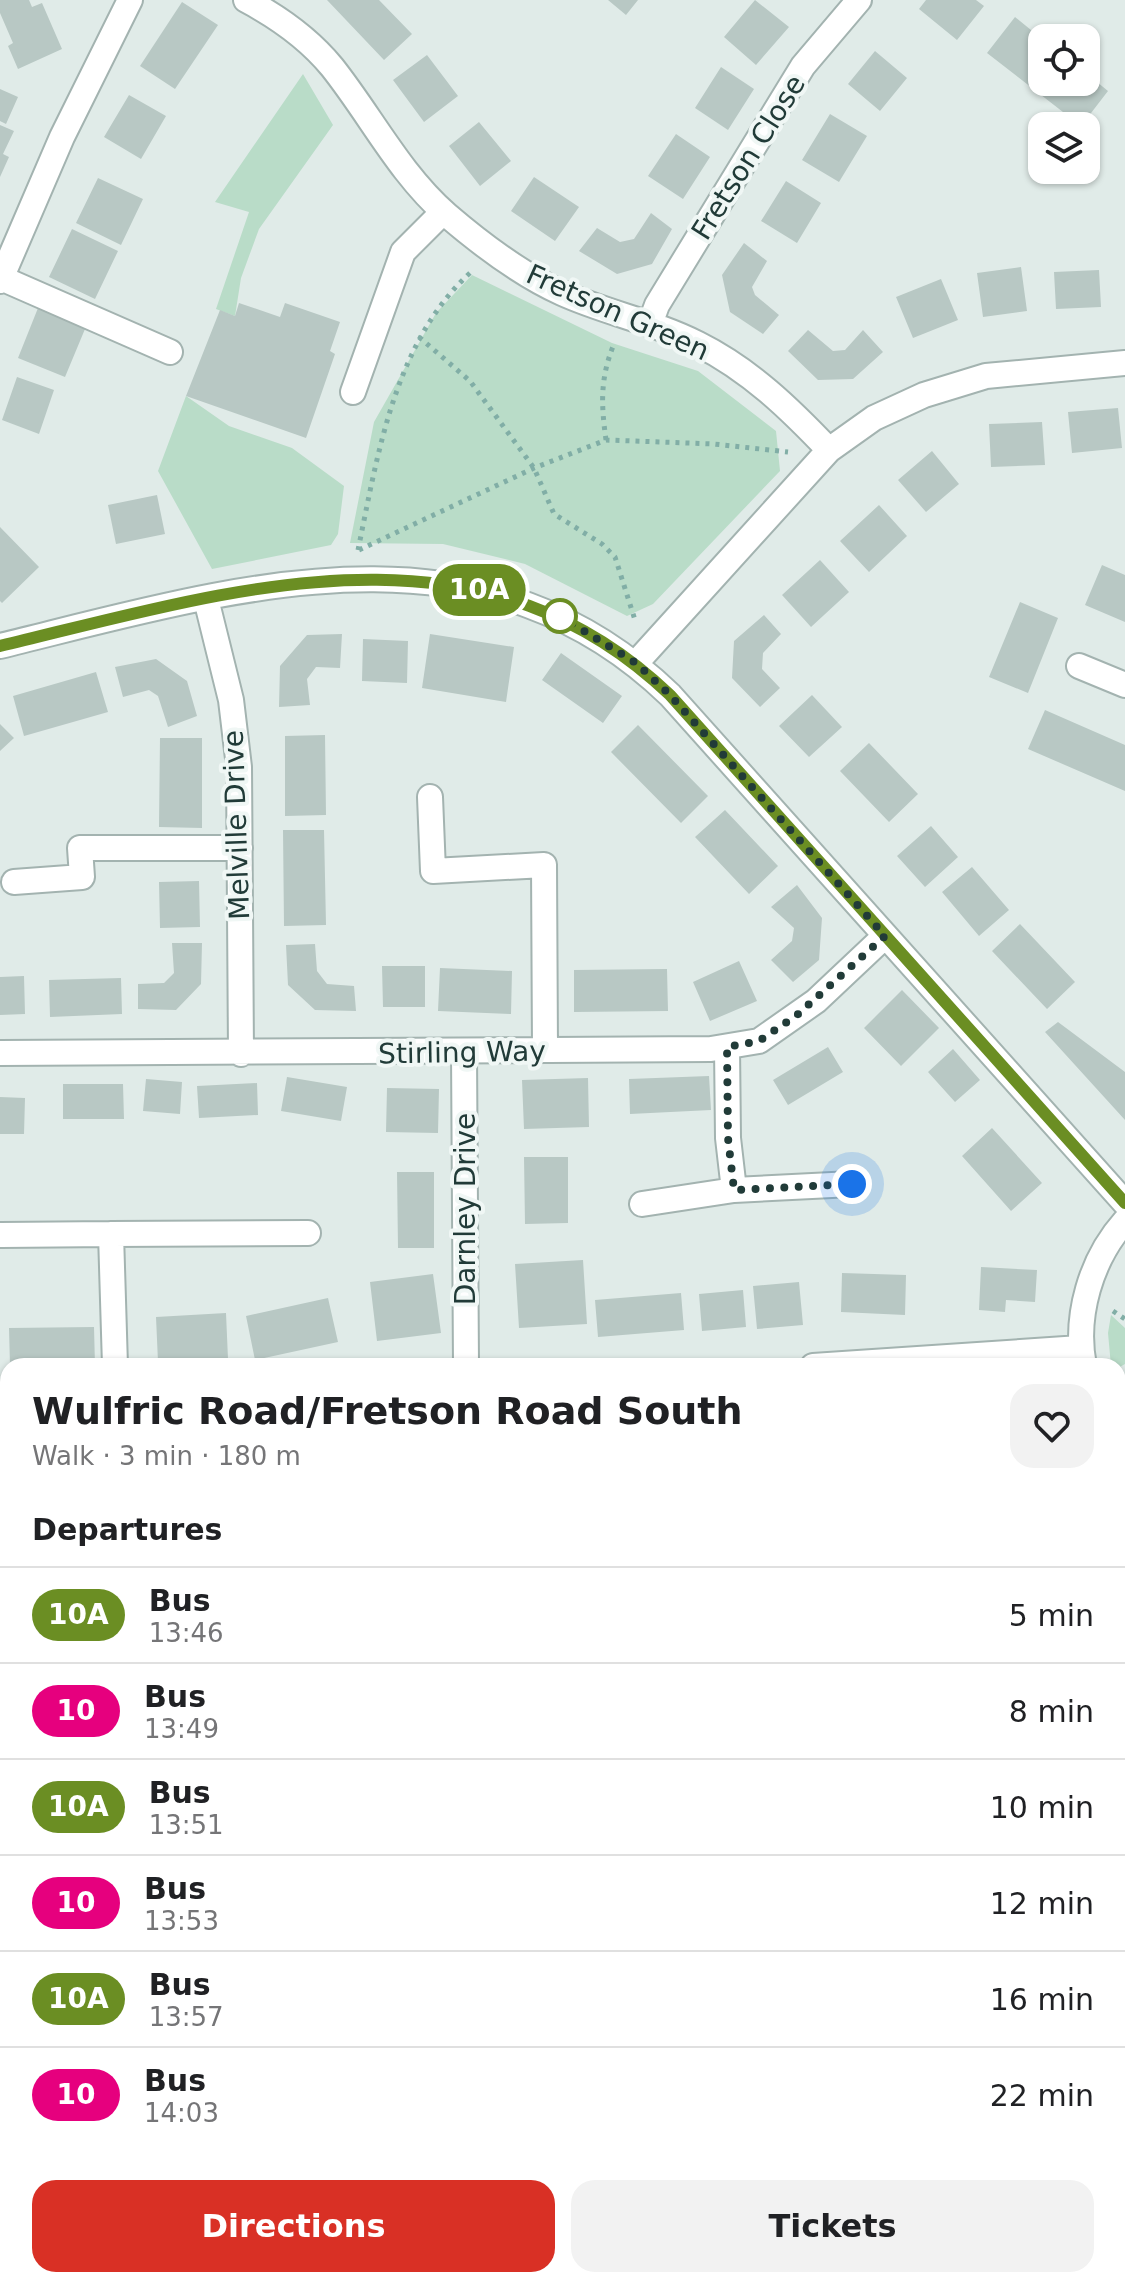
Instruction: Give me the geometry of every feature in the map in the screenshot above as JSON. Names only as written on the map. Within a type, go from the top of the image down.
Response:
[{"type":"street","points":[[130,0],[62,137],[0,279],[170,352]]},
{"type":"street","name":"Fretson Green","points":[[246,0],[306,40],[331,66],[397,161],[443,212],[490,250],[534,280],[698,344],[747,373],[780,399],[829,450]]},
{"type":"street","name":"Fretson Close","points":[[650,324],[657,305],[803,66],[859,0]]},
{"type":"street","points":[[353,392],[403,252],[443,212]]},
{"type":"street","points":[[636,663],[829,450],[874,418],[924,395],[986,376],[1125,363]]},
{"type":"street","points":[[0,646],[206,599],[311,580],[390,577],[479,590],[564,618],[636,663],[670,695],[1125,1203]]},
{"type":"street","name":"Melville Drive","points":[[206,599],[231,700],[239,767],[241,1054]]},
{"type":"street","points":[[1079,666],[1125,685]]},
{"type":"street","points":[[430,797],[433,871],[544,865],[545,1050]]},
{"type":"street","points":[[14,882],[82,877],[80,848],[240,848]]},
{"type":"street","name":"Stirling Way","points":[[0,1053],[241,1054],[727,1047],[759,1041],[816,1001],[885,936]]},
{"type":"street","points":[[727,1047],[728,1138],[734,1190]]},
{"type":"street","name":"Darnley Drive","points":[[464,1052],[466,1358]]},
{"type":"street","points":[[642,1204],[734,1190],[852,1184]]},
{"type":"street","points":[[1052,1358],[1082,1357],[1086,1293],[1098,1260],[1125,1221]]},
{"type":"street","points":[[1,1235],[308,1233]]},
{"type":"street","points":[[111,1234],[115,1358]]},
{"type":"path","points":[[355,579],[357,550],[380,443],[419,337],[444,296],[490,250]]},
{"type":"path","points":[[606,440],[600,396],[604,369],[624,316]]},
{"type":"path","points":[[419,337],[470,381],[534,468],[554,514],[602,544],[615,557],[636,624]]},
{"type":"path","points":[[357,550],[534,468],[606,440],[714,444],[788,453],[786,440]]},
{"type":"path","points":[[1108,1307],[1125,1319]]},
{"type":"green space","points":[[303,74],[333,125],[259,229],[241,278],[235,316],[216,309],[249,212],[215,202]]},
{"type":"green space","points":[[472,275],[612,343],[698,371],[776,431],[780,471],[653,604],[627,616],[525,564],[443,544],[350,543],[374,422],[436,313]]},
{"type":"green space","points":[[186,396],[229,426],[292,448],[344,486],[338,534],[331,545],[212,569],[158,471]]},
{"type":"green space","points":[[1111,1315],[1125,1328],[1125,1358],[1110,1358],[1108,1333]]},
{"type":"building","points":[[0,0],[29,0],[32,7],[42,3],[62,49],[18,69],[8,46],[13,43],[0,13]]},
{"type":"building","points":[[327,0],[379,0],[412,34],[384,60]]},
{"type":"building","points":[[608,0],[638,0],[626,15]]},
{"type":"building","points":[[755,0],[789,27],[756,65],[724,37]]},
{"type":"building","points":[[926,0],[976,0],[984,6],[957,40],[919,9]]},
{"type":"building","points":[[182,2],[218,25],[175,89],[140,66]]},
{"type":"building","points":[[1015,17],[1028,28],[1028,85],[987,53]]},
{"type":"building","points":[[875,51],[907,78],[880,111],[848,84]]},
{"type":"building","points":[[427,55],[458,96],[424,122],[393,80]]},
{"type":"building","points":[[721,67],[754,89],[728,130],[695,108]]},
{"type":"building","points":[[1100,84],[1108,91],[1092,112],[1063,112],[1042,96],[1100,96]]},
{"type":"building","points":[[0,89],[18,97],[6,124],[0,121]]},
{"type":"building","points":[[129,95],[166,116],[141,159],[104,137]]},
{"type":"building","points":[[830,114],[867,136],[839,182],[802,160]]},
{"type":"building","points":[[479,122],[511,161],[480,186],[449,146]]},
{"type":"building","points":[[0,125],[14,131],[3,154],[9,157],[0,177]]},
{"type":"building","points":[[676,134],[710,157],[683,199],[648,176]]},
{"type":"building","points":[[534,177],[579,207],[555,241],[511,211]]},
{"type":"building","points":[[98,178],[143,199],[121,245],[76,223]]},
{"type":"building","points":[[786,181],[821,203],[797,243],[761,221]]},
{"type":"building","points":[[651,213],[672,229],[652,264],[617,274],[579,251],[597,228],[620,242],[634,239]]},
{"type":"building","points":[[72,229],[118,251],[95,299],[49,277]]},
{"type":"building","points":[[744,243],[767,261],[752,287],[755,295],[779,315],[763,334],[730,312],[722,275]]},
{"type":"building","points":[[1021,267],[1027,311],[983,317],[977,273]]},
{"type":"building","points":[[1099,270],[1101,307],[1056,309],[1054,272]]},
{"type":"building","points":[[941,279],[958,320],[913,338],[896,297]]},
{"type":"building","points":[[239,303],[280,317],[285,303],[340,322],[330,351],[335,354],[306,438],[186,396],[220,310],[235,316]]},
{"type":"building","points":[[38,308],[85,329],[65,377],[18,358]]},
{"type":"building","points":[[808,330],[833,351],[845,350],[863,330],[883,352],[853,379],[818,380],[788,351]]},
{"type":"building","points":[[17,377],[54,390],[39,434],[2,420]]},
{"type":"building","points":[[1118,408],[1122,448],[1072,453],[1068,412]]},
{"type":"building","points":[[1042,422],[1045,465],[991,467],[989,424]]},
{"type":"building","points":[[932,451],[959,484],[926,512],[898,480]]},
{"type":"building","points":[[157,495],[165,534],[116,544],[108,505]]},
{"type":"building","points":[[879,505],[907,536],[869,572],[840,541]]},
{"type":"building","points":[[0,527],[39,567],[2,603],[0,601]]},
{"type":"building","points":[[820,560],[849,592],[811,627],[782,595]]},
{"type":"building","points":[[1102,565],[1125,575],[1125,622],[1085,605]]},
{"type":"building","points":[[1020,602],[1058,618],[1028,693],[989,677]]},
{"type":"building","points":[[764,615],[781,634],[763,653],[762,669],[780,688],[760,707],[732,678],[734,641]]},
{"type":"building","points":[[342,634],[340,668],[316,667],[307,679],[310,705],[279,707],[280,666],[307,635]]},
{"type":"building","points":[[430,634],[514,647],[506,702],[422,688]]},
{"type":"building","points":[[363,639],[408,641],[407,683],[362,681]]},
{"type":"building","points":[[561,653],[622,696],[603,723],[542,680]]},
{"type":"building","points":[[156,659],[187,681],[197,716],[168,727],[158,696],[149,690],[123,697],[115,667]]},
{"type":"building","points":[[96,672],[108,712],[24,736],[13,696]]},
{"type":"building","points":[[812,695],[842,727],[809,757],[779,726]]},
{"type":"building","points":[[1045,710],[1125,745],[1125,791],[1028,749]]},
{"type":"building","points":[[0,724],[14,738],[0,751]]},
{"type":"building","points":[[638,725],[708,796],[681,823],[611,752]]},
{"type":"building","points":[[325,735],[326,815],[285,816],[285,736]]},
{"type":"building","points":[[160,738],[202,738],[202,828],[159,827]]},
{"type":"building","points":[[869,743],[918,794],[889,822],[840,771]]},
{"type":"building","points":[[725,810],[778,866],[749,894],[695,837]]},
{"type":"building","points":[[931,826],[958,857],[925,887],[897,856]]},
{"type":"building","points":[[283,830],[324,830],[326,925],[284,926]]},
{"type":"building","points":[[972,867],[1009,910],[979,936],[942,892]]},
{"type":"building","points":[[199,881],[200,927],[160,928],[159,882]]},
{"type":"building","points":[[797,885],[822,918],[819,960],[793,982],[771,960],[792,941],[794,928],[771,907]]},
{"type":"building","points":[[1020,924],[1075,982],[1047,1009],[992,951]]},
{"type":"building","points":[[172,943],[202,943],[201,984],[176,1010],[138,1009],[138,984],[164,983],[174,973]]},
{"type":"building","points":[[315,944],[317,971],[327,984],[354,986],[356,1011],[315,1010],[288,985],[286,945]]},
{"type":"building","points":[[739,961],[757,1001],[710,1021],[693,982]]},
{"type":"building","points":[[382,966],[425,966],[425,1007],[383,1007]]},
{"type":"building","points":[[440,968],[512,971],[511,1014],[438,1011]]},
{"type":"building","points":[[667,969],[668,1011],[574,1012],[574,970]]},
{"type":"building","points":[[24,976],[25,1014],[0,1015],[0,977]]},
{"type":"building","points":[[121,978],[122,1014],[50,1017],[49,980]]},
{"type":"building","points":[[902,990],[939,1028],[901,1066],[864,1028]]},
{"type":"building","points":[[1058,1022],[1125,1072],[1125,1120],[1045,1032]]},
{"type":"building","points":[[828,1047],[843,1072],[788,1105],[773,1080]]},
{"type":"building","points":[[953,1049],[980,1080],[955,1102],[928,1072]]},
{"type":"building","points":[[709,1076],[711,1110],[630,1114],[629,1079]]},
{"type":"building","points":[[287,1077],[347,1087],[341,1121],[281,1111]]},
{"type":"building","points":[[588,1078],[589,1127],[524,1129],[522,1080]]},
{"type":"building","points":[[146,1079],[182,1082],[180,1114],[143,1111]]},
{"type":"building","points":[[257,1083],[258,1115],[199,1118],[197,1086]]},
{"type":"building","points":[[63,1084],[123,1084],[124,1119],[63,1119]]},
{"type":"building","points":[[387,1088],[439,1089],[438,1133],[386,1132]]},
{"type":"building","points":[[0,1097],[25,1098],[24,1134],[0,1134]]},
{"type":"building","points":[[992,1128],[1042,1183],[1011,1211],[962,1156]]},
{"type":"building","points":[[524,1157],[568,1157],[568,1223],[525,1224]]},
{"type":"building","points":[[397,1172],[434,1172],[434,1248],[398,1248]]},
{"type":"building","points":[[583,1260],[587,1324],[519,1328],[515,1264]]},
{"type":"building","points":[[981,1267],[1037,1270],[1035,1302],[1006,1300],[1005,1312],[979,1310]]},
{"type":"building","points":[[842,1273],[906,1275],[905,1315],[841,1312]]},
{"type":"building","points":[[433,1274],[441,1333],[377,1341],[370,1282]]},
{"type":"building","points":[[799,1282],[803,1325],[757,1329],[753,1286]]},
{"type":"building","points":[[743,1290],[746,1327],[702,1331],[699,1294]]},
{"type":"building","points":[[681,1293],[684,1330],[598,1337],[595,1300]]},
{"type":"building","points":[[328,1298],[338,1342],[255,1358],[246,1316]]},
{"type":"building","points":[[226,1313],[228,1358],[158,1358],[156,1317]]},
{"type":"building","points":[[94,1327],[95,1358],[10,1358],[9,1328]]},
{"type":"bus line","name":"10A","points":[[0,646],[206,599],[311,580],[390,577],[479,590],[564,618],[636,663],[670,695],[1125,1203]]},
{"type":"route","points":[[560,616],[636,663],[670,695],[885,936],[797,1015],[759,1041],[727,1047],[728,1138],[734,1190],[852,1184]]}]
